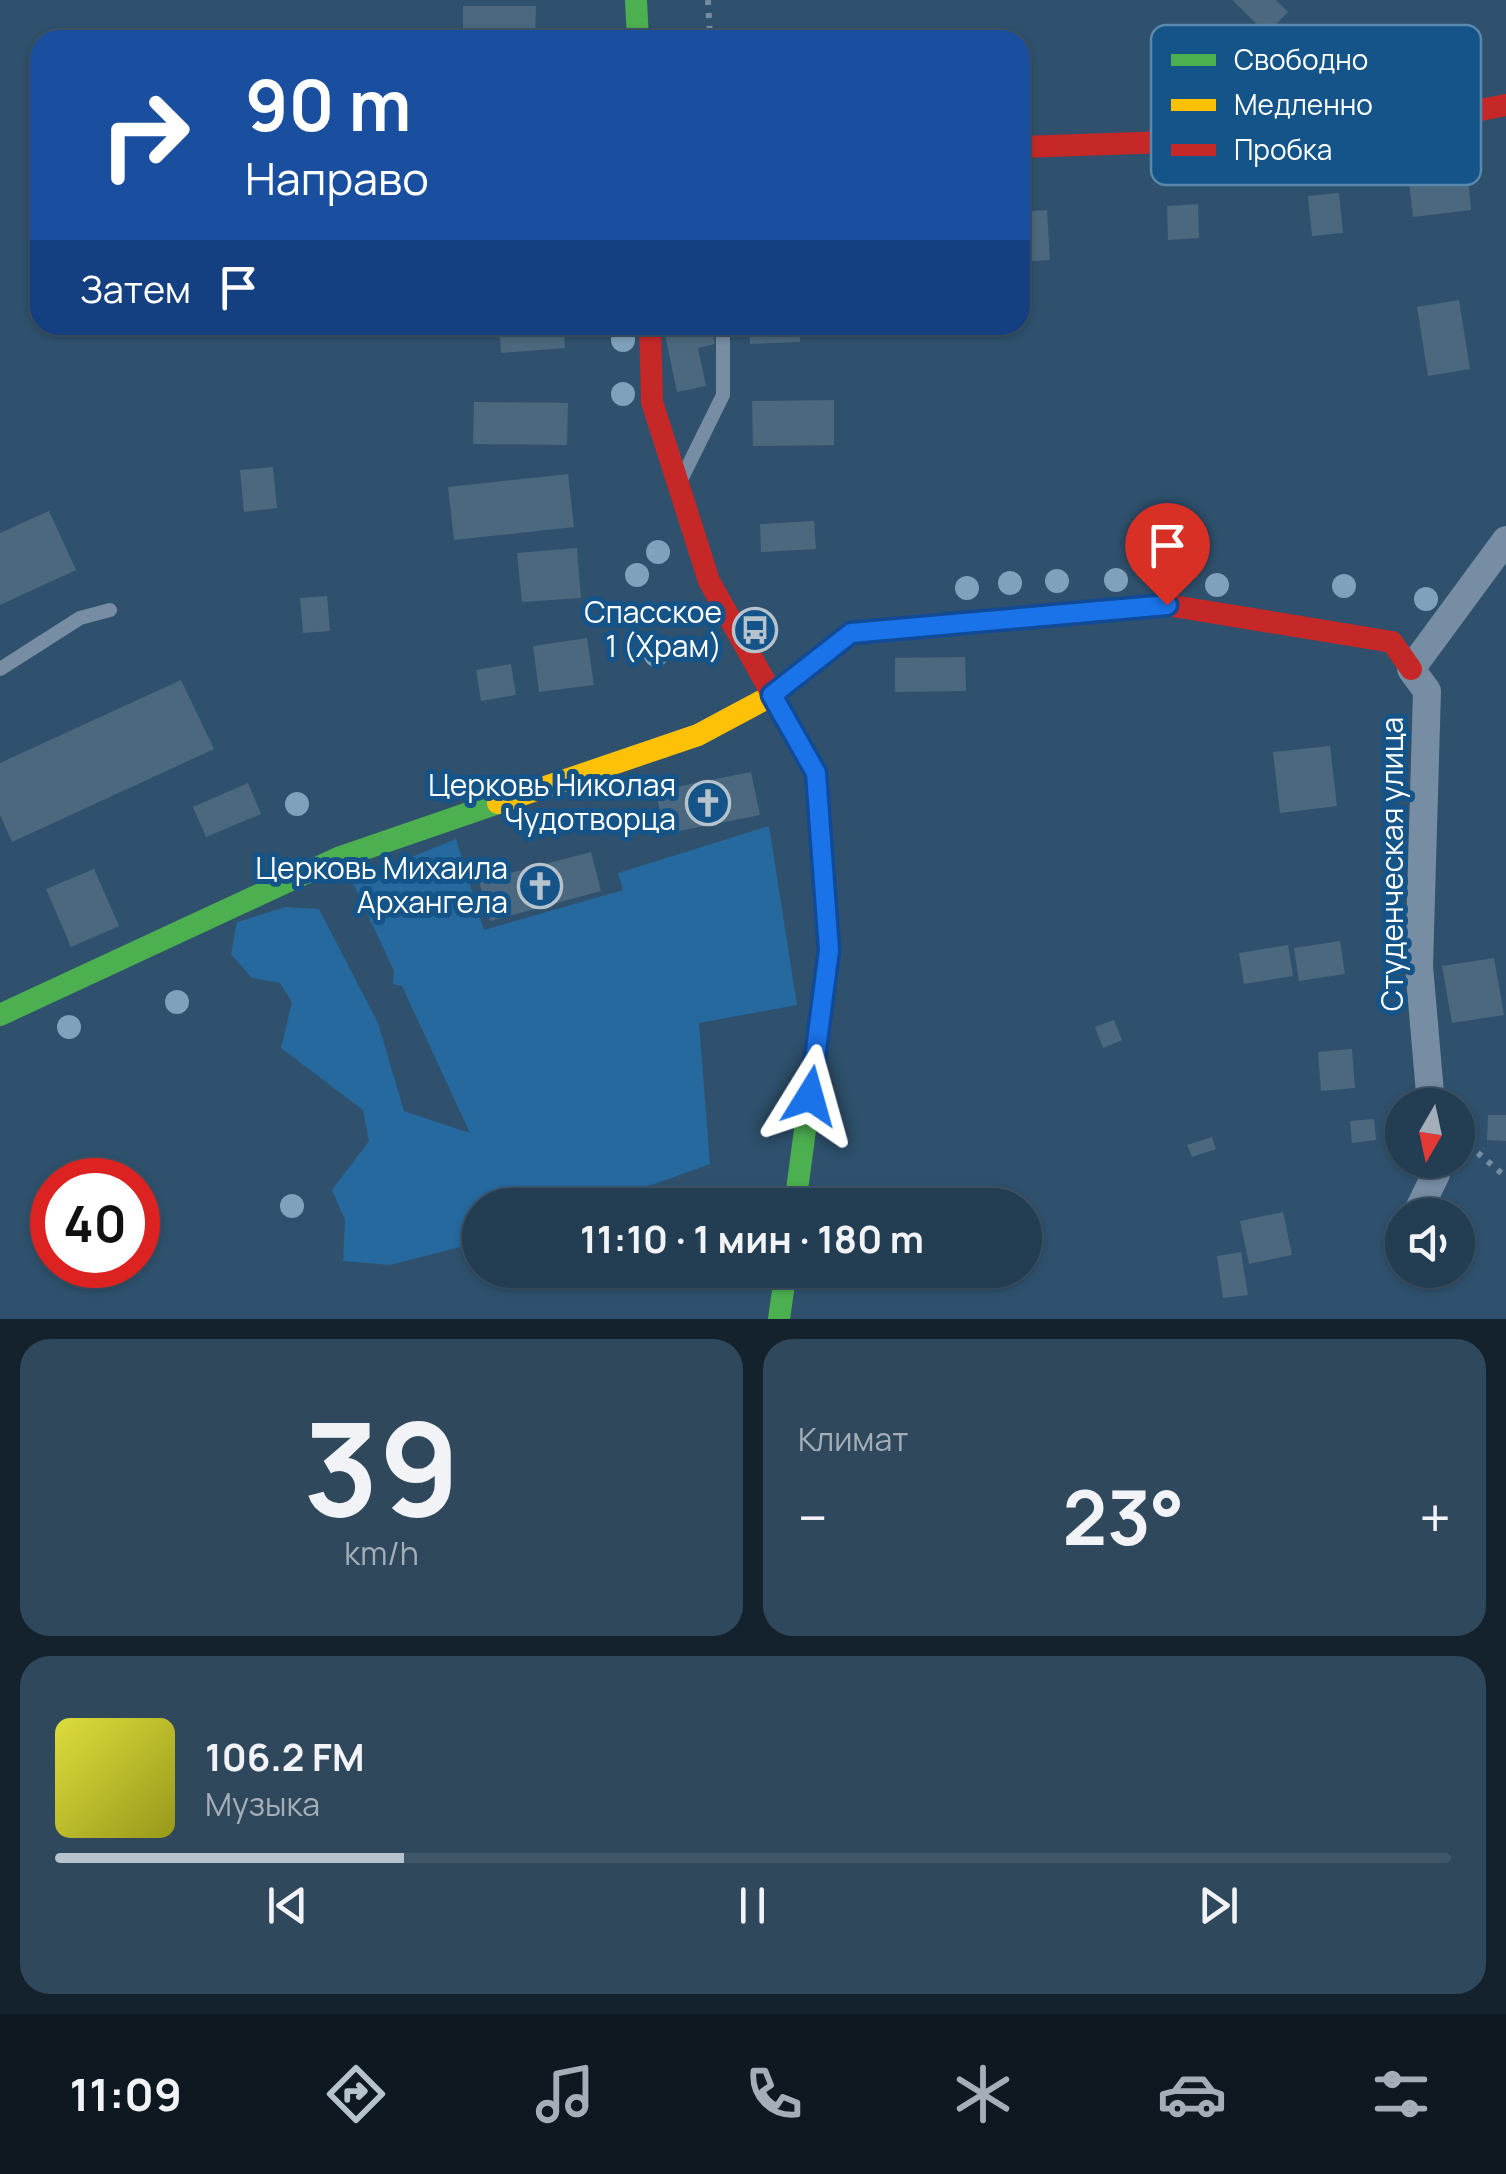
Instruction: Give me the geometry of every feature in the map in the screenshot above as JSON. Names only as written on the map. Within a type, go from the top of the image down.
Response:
[{"type":"street","points":[[636,0],[638,30]]},
{"type":"street","points":[[1481,109],[1506,104]]},
{"type":"street","points":[[1030,147],[1151,143]]},
{"type":"street","points":[[650,335],[652,402],[709,581],[816,773],[829,950],[797,1188]]},
{"type":"street","points":[[0,1015],[338,858],[698,735],[772,695],[851,633],[1167,605],[1392,642],[1411,668],[1506,540]]},
{"type":"street","name":"Студенческая улица","points":[[1411,668],[1427,690],[1419,966],[1430,1088]]},
{"type":"street","points":[[779,1319],[783,1288]]},
{"type":"lane","points":[[679,486],[724,395],[723,335]]},
{"type":"lane","points":[[0,669],[80,618],[110,610]]},
{"type":"path","points":[[708,0],[710,30]]},
{"type":"path","points":[[1475,1151],[1506,1177]]},
{"type":"shaded area","points":[[769,826],[797,1005],[699,1023],[710,1164],[643,1188],[462,1188],[462,1247],[390,1265],[343,1261],[345,1220],[332,1190],[369,1141],[363,1110],[281,1048],[292,1002],[280,983],[252,978],[231,954],[237,922],[286,907],[319,909],[378,1023],[404,1111],[470,1133],[402,986],[393,984],[394,971],[352,881],[456,839],[484,930],[623,890],[618,873]]},
{"type":"building","points":[[1232,0],[1276,0],[1288,12],[1276,25],[1258,25]]},
{"type":"building","points":[[463,6],[536,6],[535,30],[463,30]]},
{"type":"building","points":[[1409,185],[1469,185],[1471,210],[1413,217]]},
{"type":"building","points":[[1339,193],[1343,233],[1312,236],[1308,196]]},
{"type":"building","points":[[1198,204],[1199,238],[1168,240],[1167,206]]},
{"type":"building","points":[[1047,210],[1050,260],[1030,261],[1030,211]]},
{"type":"building","points":[[1459,300],[1470,369],[1428,376],[1417,307]]},
{"type":"building","points":[[500,335],[564,335],[565,348],[501,353]]},
{"type":"building","points":[[665,335],[713,335],[715,344],[698,348],[706,386],[677,392]]},
{"type":"building","points":[[750,335],[800,335],[800,342],[750,344]]},
{"type":"building","points":[[834,400],[834,445],[753,446],[752,401]]},
{"type":"building","points":[[474,402],[568,403],[567,445],[473,444]]},
{"type":"building","points":[[273,467],[277,508],[244,512],[240,470]]},
{"type":"building","points":[[568,474],[574,527],[454,540],[448,487]]},
{"type":"building","points":[[49,511],[76,570],[0,605],[0,533]]},
{"type":"building","points":[[814,521],[816,549],[761,552],[760,524]]},
{"type":"building","points":[[577,548],[581,598],[522,602],[517,553]]},
{"type":"building","points":[[327,596],[330,631],[303,633],[300,598]]},
{"type":"building","points":[[587,638],[594,685],[539,692],[533,646]]},
{"type":"building","points":[[965,657],[966,691],[895,692],[895,658]]},
{"type":"building","points":[[511,664],[516,695],[481,701],[476,670]]},
{"type":"building","points":[[181,680],[214,749],[12,842],[0,815],[0,763]]},
{"type":"building","points":[[1330,746],[1337,806],[1280,813],[1273,752]]},
{"type":"building","name":"Церковь Николая Чудотворца","points":[[751,772],[760,815],[664,834],[656,791]]},
{"type":"building","points":[[248,783],[261,814],[206,837],[193,807]]},
{"type":"building","name":"Церковь Михаила Архангела","points":[[591,852],[601,891],[490,921],[479,881]]},
{"type":"building","points":[[94,869],[119,926],[71,947],[46,889]]},
{"type":"building","points":[[1340,941],[1345,974],[1299,981],[1294,948]]},
{"type":"building","points":[[1288,945],[1293,976],[1244,984],[1239,953]]},
{"type":"building","points":[[1494,958],[1504,1015],[1452,1023],[1442,966]]},
{"type":"building","points":[[1114,1020],[1122,1040],[1103,1048],[1095,1027]]},
{"type":"building","points":[[1352,1049],[1355,1088],[1321,1091],[1318,1052]]},
{"type":"building","points":[[1488,1115],[1506,1115],[1506,1141],[1487,1140]]},
{"type":"building","points":[[1374,1119],[1376,1140],[1352,1143],[1350,1121]]},
{"type":"building","points":[[1212,1137],[1216,1149],[1192,1157],[1187,1145]]},
{"type":"building","points":[[1283,1212],[1292,1255],[1249,1264],[1240,1221]]},
{"type":"building","points":[[1241,1252],[1248,1295],[1223,1298],[1217,1256]]},
{"type":"traffic: fast","points":[[636,0],[638,30]]},
{"type":"traffic: fast","points":[[0,1015],[338,858],[498,803]]},
{"type":"traffic: fast","points":[[797,1188],[829,950],[821,843]]},
{"type":"traffic: fast","points":[[779,1319],[783,1288]]},
{"type":"traffic: slow","points":[[498,803],[698,735],[773,695],[851,633],[1035,617]]},
{"type":"traffic: jam","points":[[1481,110],[1506,105]]},
{"type":"traffic: jam","points":[[1030,147],[1151,143]]},
{"type":"traffic: jam","points":[[650,335],[652,402],[709,581],[816,773],[821,843]]},
{"type":"traffic: jam","points":[[1035,617],[1167,605],[1392,642],[1411,669]]},
{"type":"place","name":"Спасское 1 (Храм)","points":[[755,630]]},
{"type":"place","name":"Церковь Николая Чудотворца","points":[[708,803]]},
{"type":"place","name":"Церковь Михаила Архангела","points":[[540,886]]},
{"type":"route","points":[[810,1096],[829,950],[816,773],[772,695],[851,633],[1167,605]]}]
